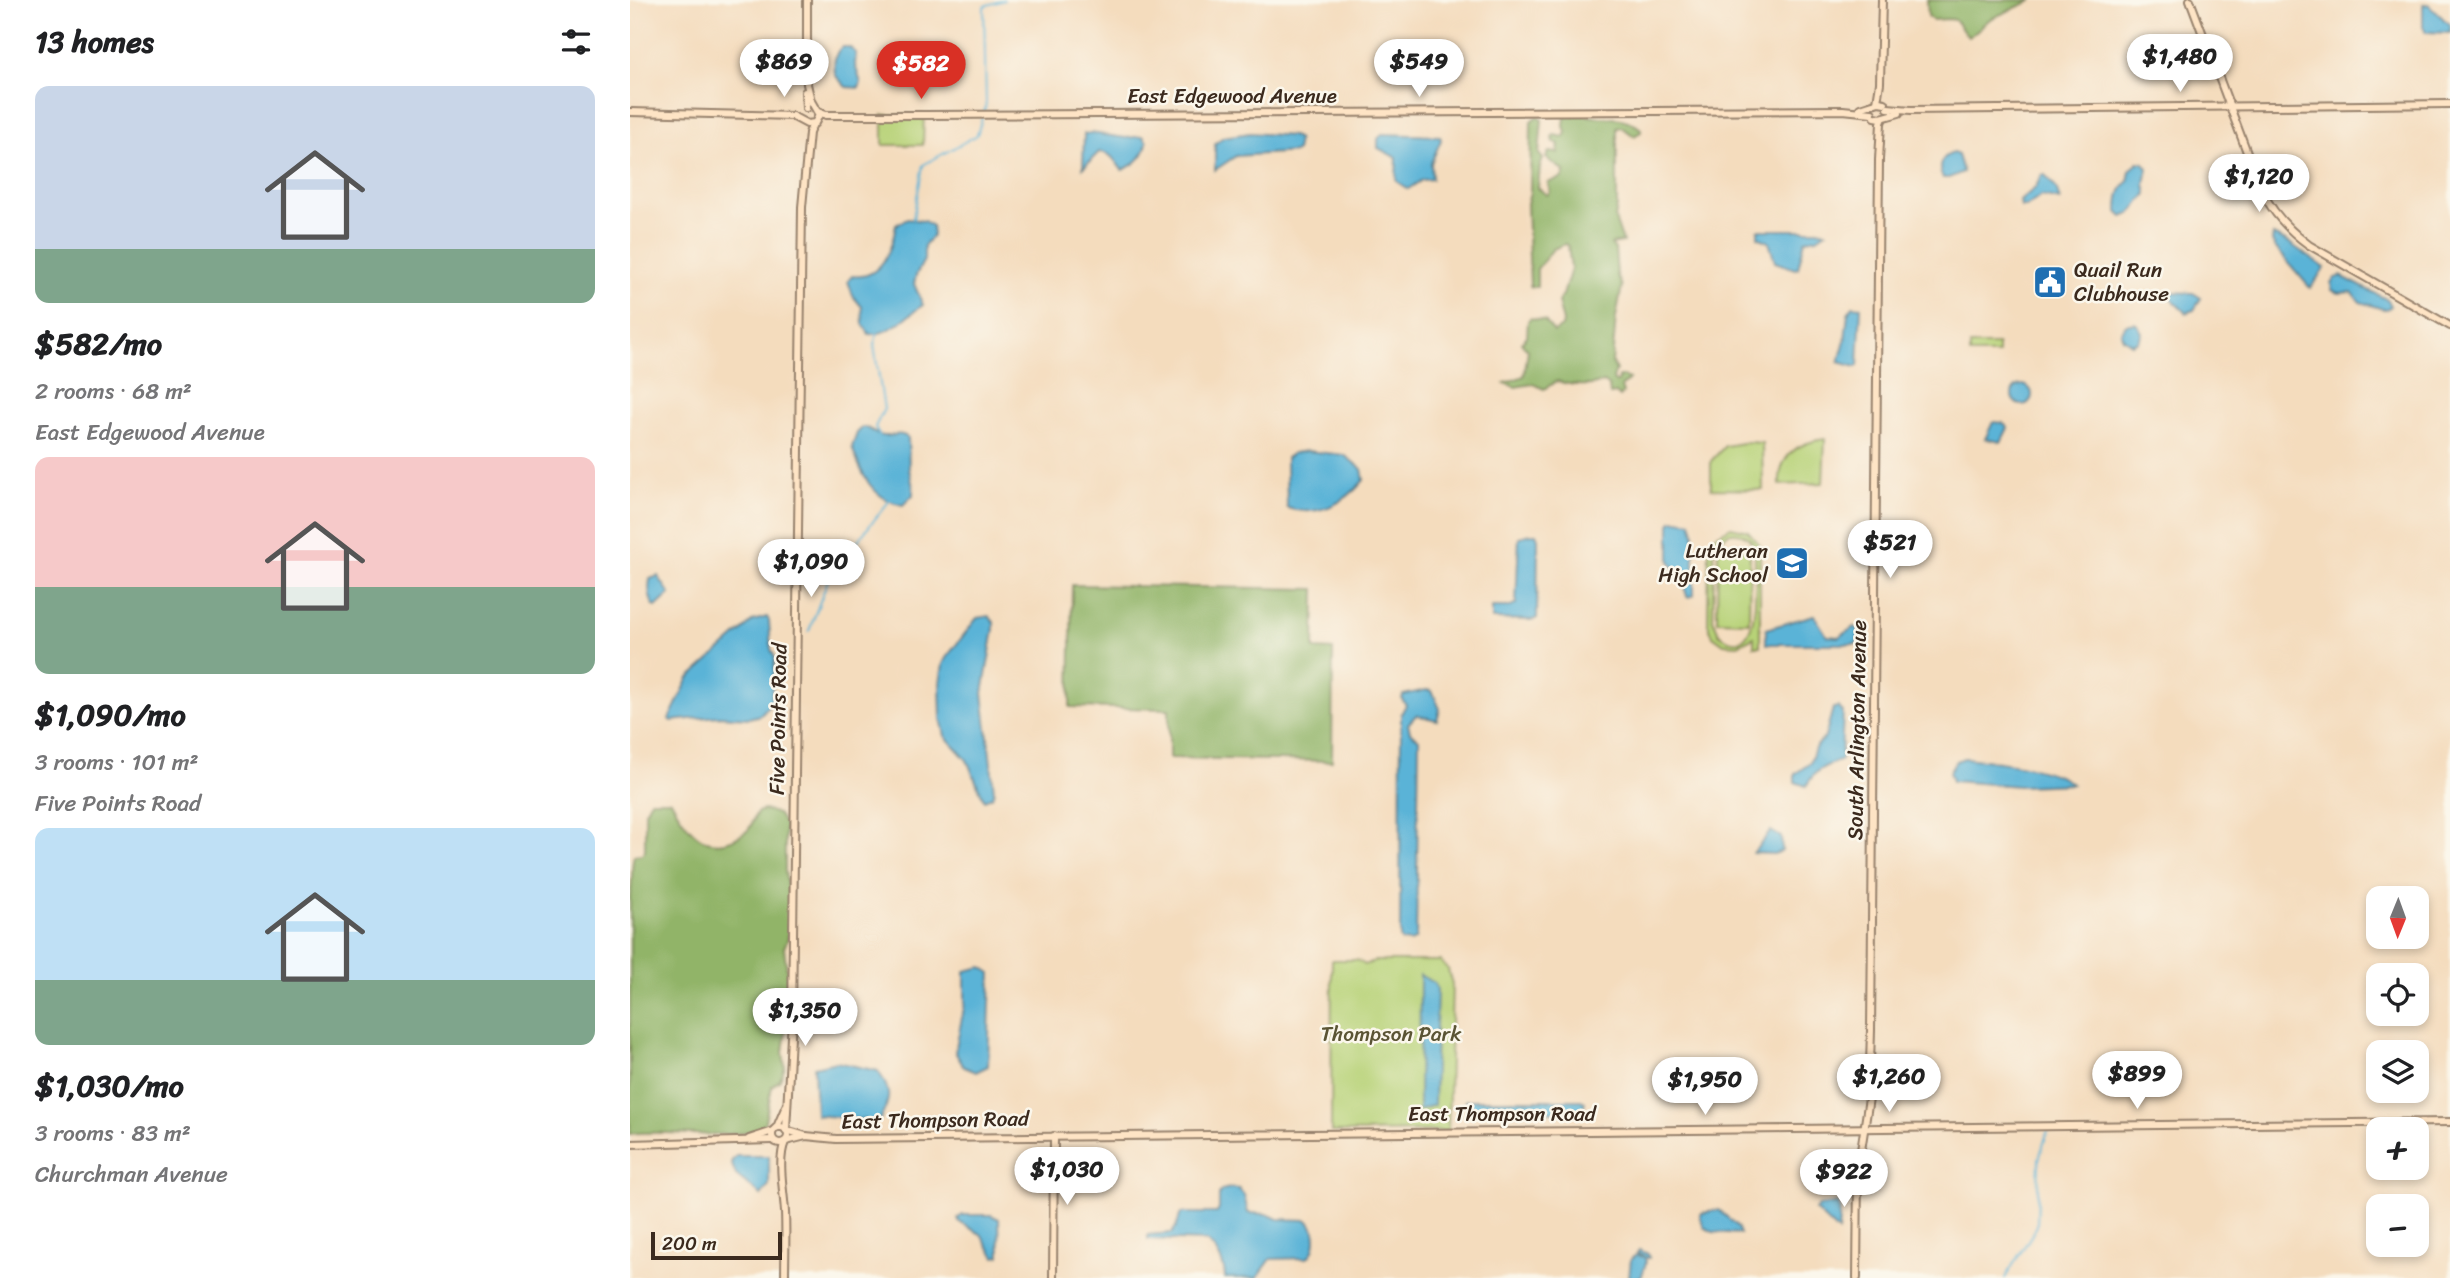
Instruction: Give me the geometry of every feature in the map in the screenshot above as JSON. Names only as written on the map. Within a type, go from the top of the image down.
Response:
[{"type":"main road","points":[[802,207],[809,133],[815,122],[816,110],[807,83],[807,0]]},
{"type":"main road","points":[[1875,104],[1880,83],[1882,0]]},
{"type":"main road","points":[[2190,0],[2261,189],[2276,215],[2312,247],[2450,326]]},
{"type":"main road","points":[[802,207],[801,178],[805,150],[804,122],[801,116],[805,109],[803,69],[806,38]]},
{"type":"main road","points":[[1880,83],[1886,106]]},
{"type":"main road","points":[[1851,110],[1875,104],[1911,110],[2450,104]]},
{"type":"main road","name":"South Arlington Avenue","points":[[1875,104],[1873,115],[1880,139]]},
{"type":"main road","name":"South Arlington Avenue","points":[[1857,1278],[1858,1170],[1869,1091],[1880,139],[1886,106]]},
{"type":"main road","points":[[754,114],[805,109]]},
{"type":"main road","name":"East Edgewood Avenue","points":[[805,109],[827,115],[1851,110]]},
{"type":"main road","points":[[1851,110],[1885,117],[1911,110]]},
{"type":"main road","points":[[630,112],[793,116],[804,122]]},
{"type":"main road","name":"East Edgewood Avenue","points":[[804,122],[865,115]]},
{"type":"main road","name":"Five Points Road","points":[[786,1141],[792,1022],[802,207]]},
{"type":"main road","name":"Five Points Road","points":[[775,1129],[787,1104]]},
{"type":"main road","name":"East Thompson Road","points":[[775,1129],[836,1139],[2450,1122]]},
{"type":"main road","points":[[748,1140],[775,1129],[774,1141],[782,1168]]},
{"type":"main road","name":"East Thompson Road","points":[[774,1141],[806,1136]]},
{"type":"main road","points":[[1053,1278],[1054,1136]]},
{"type":"main road","points":[[630,1143],[774,1141]]},
{"type":"main road","points":[[785,1278],[782,1149],[786,1141]]},
{"type":"green space","points":[[1927,0],[2033,0],[1990,19],[1969,37],[1955,20],[1932,20],[1928,16]]},
{"type":"green space","points":[[1580,114],[1626,120],[1641,129],[1641,132],[1634,136],[1622,127],[1617,128],[1615,219],[1623,242],[1611,244],[1615,249],[1617,275],[1622,286],[1612,362],[1616,370],[1613,379],[1615,382],[1623,376],[1629,379],[1621,387],[1623,393],[1620,397],[1616,393],[1610,394],[1609,386],[1603,382],[1581,385],[1557,381],[1544,389],[1533,384],[1515,387],[1505,383],[1524,376],[1528,350],[1521,343],[1527,336],[1530,318],[1545,321],[1554,332],[1562,327],[1558,302],[1571,269],[1568,246],[1565,244],[1553,249],[1537,269],[1537,287],[1530,285],[1527,204],[1530,193],[1531,121],[1537,116],[1542,120],[1539,154],[1543,159],[1538,188],[1547,195],[1550,192],[1548,183],[1564,174],[1564,171],[1546,158],[1549,152],[1558,153],[1559,144],[1553,142],[1552,137],[1564,137],[1565,117]]},
{"type":"green space","points":[[883,115],[924,115],[923,145],[883,145]]},
{"type":"green space","points":[[1970,345],[1998,345],[1998,354],[1970,354]]},
{"type":"green space","points":[[1825,439],[1823,483],[1780,485],[1782,466],[1786,458],[1806,443]]},
{"type":"green space","points":[[1748,442],[1762,443],[1763,490],[1711,489],[1711,461],[1725,446]]},
{"type":"green space","points":[[1731,527],[1748,531],[1760,545],[1760,646],[1754,646],[1754,637],[1738,645],[1724,644],[1713,636],[1708,624],[1709,548],[1715,536]],"holes":[[[1729,533],[1744,535],[1753,544],[1756,580],[1754,614],[1750,629],[1744,639],[1733,641],[1719,634],[1713,619],[1714,550],[1718,541]]]},
{"type":"green space","points":[[1718,549],[1750,550],[1749,622],[1717,621]]},
{"type":"green space","points":[[1072,585],[1315,589],[1314,649],[1333,650],[1332,761],[1169,758],[1169,709],[1070,707]]},
{"type":"green space","points":[[651,800],[671,800],[693,832],[711,842],[722,843],[747,831],[760,811],[779,815],[785,825],[785,871],[790,905],[788,938],[784,948],[789,986],[785,1009],[785,1067],[780,1080],[772,1086],[764,1126],[751,1131],[735,1134],[630,1134],[630,896],[634,855],[642,854],[645,850],[645,811]]},
{"type":"green space","name":"Thompson Park","points":[[1332,960],[1357,960],[1365,965],[1375,961],[1440,961],[1448,969],[1452,985],[1448,1131],[1331,1132]]},
{"type":"water","points":[[2428,4],[2450,25],[2450,33],[2426,32],[2423,27],[2423,5]]},
{"type":"water","points":[[842,47],[849,47],[856,53],[855,65],[861,83],[859,88],[846,87],[835,75],[836,56]]},
{"type":"water","points":[[1250,133],[1292,136],[1298,139],[1296,152],[1236,156],[1215,170],[1215,144],[1223,137]]},
{"type":"water","points":[[1084,134],[1126,138],[1143,136],[1147,142],[1139,159],[1122,170],[1110,155],[1103,152],[1099,152],[1083,168]]},
{"type":"water","points":[[1382,134],[1440,136],[1441,140],[1431,163],[1432,179],[1422,180],[1408,189],[1396,181],[1397,158],[1378,148],[1378,139]]},
{"type":"water","points":[[1954,153],[1958,155],[1963,172],[1943,178],[1941,162]]},
{"type":"water","points":[[2138,162],[2144,163],[2148,168],[2145,184],[2147,194],[2130,214],[2123,217],[2118,212],[2120,195],[2128,182],[2130,171]]},
{"type":"water","points":[[2042,175],[2056,188],[2060,200],[2041,196],[2026,207],[2021,207],[2020,201],[2035,188]]},
{"type":"water","points":[[907,219],[924,221],[932,226],[933,235],[924,246],[924,260],[914,284],[923,305],[883,332],[869,334],[863,324],[862,307],[853,296],[848,281],[852,276],[862,276],[878,268],[892,244],[896,225]]},
{"type":"water","points":[[1758,230],[1826,232],[1817,238],[1805,240],[1798,268],[1795,269],[1775,262],[1769,242],[1758,237]]},
{"type":"water","points":[[2273,235],[2288,242],[2325,268],[2310,288],[2275,247]]},
{"type":"water","points":[[2341,276],[2388,300],[2391,306],[2383,309],[2360,302],[2352,292],[2338,293],[2332,290],[2331,283]]},
{"type":"water","points":[[2167,292],[2193,293],[2201,298],[2194,310],[2186,313]]},
{"type":"water","points":[[1853,306],[1861,307],[1856,367],[1839,362],[1848,313]]},
{"type":"water","points":[[2134,323],[2142,333],[2138,341],[2132,344],[2123,338],[2121,333],[2125,325]]},
{"type":"water","points":[[2022,385],[2029,388],[2032,395],[2029,402],[2022,405],[2015,402],[2012,395],[2015,388]]},
{"type":"water","points":[[1993,422],[2003,423],[2008,428],[2001,442],[1985,439]]},
{"type":"water","points":[[863,427],[879,435],[901,435],[908,438],[913,495],[903,505],[884,498],[864,476],[852,447],[857,433]]},
{"type":"water","points":[[1307,451],[1344,455],[1362,469],[1364,480],[1339,502],[1320,510],[1298,511],[1287,508],[1286,458],[1293,453]]},
{"type":"water","points":[[1671,521],[1691,522],[1694,532],[1694,595],[1690,597],[1687,596],[1682,580],[1670,561],[1670,525]]},
{"type":"water","points":[[1536,534],[1538,539],[1537,618],[1492,619],[1492,607],[1511,607],[1516,604],[1519,537]]},
{"type":"water","points":[[658,576],[670,594],[656,607],[650,598],[649,586],[650,579]]},
{"type":"water","points":[[1814,615],[1827,636],[1838,637],[1855,627],[1858,629],[1856,644],[1766,644],[1766,629]]},
{"type":"water","points":[[989,616],[994,622],[994,629],[983,693],[994,791],[992,797],[984,800],[967,760],[945,736],[941,718],[940,683],[946,658],[977,618]]},
{"type":"water","points":[[767,617],[771,649],[775,658],[771,703],[760,715],[749,718],[719,716],[671,721],[669,719],[689,678],[753,621]]},
{"type":"water","points":[[1432,691],[1440,709],[1437,720],[1416,715],[1408,724],[1410,732],[1419,739],[1416,938],[1411,942],[1402,941],[1400,938],[1401,714],[1406,705],[1402,699],[1403,695]]},
{"type":"water","points":[[1838,707],[1843,712],[1841,760],[1820,769],[1806,786],[1795,782],[1795,774],[1810,763],[1815,748],[1825,737],[1833,708]]},
{"type":"water","points":[[1964,758],[2036,769],[2072,784],[2019,786],[1952,781],[1949,772],[1956,761]]},
{"type":"water","points":[[1771,831],[1781,837],[1782,851],[1774,854],[1753,853]]},
{"type":"water","points":[[982,967],[991,973],[988,1066],[976,1072],[964,1067],[955,1052],[965,1003],[965,971]]},
{"type":"water","points":[[1420,975],[1435,984],[1437,989],[1434,1105],[1419,1110]]},
{"type":"water","points":[[836,1062],[878,1071],[888,1090],[888,1101],[879,1121],[816,1115],[814,1067]]},
{"type":"water","points":[[1466,1100],[1585,1102],[1582,1110],[1576,1112],[1476,1111],[1465,1105]]},
{"type":"water","points":[[736,1156],[769,1156],[769,1185],[761,1195],[736,1175],[731,1162]]},
{"type":"water","points":[[1230,1188],[1239,1189],[1244,1195],[1248,1213],[1267,1214],[1278,1219],[1308,1220],[1315,1239],[1311,1254],[1307,1258],[1271,1259],[1257,1278],[1225,1278],[1220,1257],[1206,1241],[1148,1239],[1148,1235],[1172,1233],[1181,1213],[1217,1213],[1219,1194]]},
{"type":"water","points":[[1838,1203],[1838,1232],[1815,1210],[1819,1206]]},
{"type":"water","points":[[1719,1210],[1737,1226],[1740,1234],[1713,1232],[1704,1227],[1700,1216],[1702,1213]]},
{"type":"water","points":[[963,1215],[991,1215],[999,1219],[1000,1256],[995,1257],[981,1234],[959,1222],[958,1218]]},
{"type":"water","points":[[1639,1250],[1648,1254],[1649,1258],[1645,1258],[1641,1278],[1629,1278],[1631,1259],[1636,1255],[1645,1257],[1637,1253]]},
{"type":"waterway","points":[[984,113],[984,6],[1004,0]]},
{"type":"waterway","points":[[913,219],[923,165],[977,135],[982,118]]},
{"type":"waterway","points":[[878,331],[874,345],[884,409],[875,427],[880,437]]},
{"type":"waterway","points":[[809,631],[829,577],[890,500]]},
{"type":"waterway","points":[[2005,1278],[2037,1226],[2039,1159],[2048,1130]]},
{"type":"place","name":"Quail Run Clubhouse","points":[[2050,282]]},
{"type":"place","name":"Lutheran High School","points":[[1792,563]]}]
